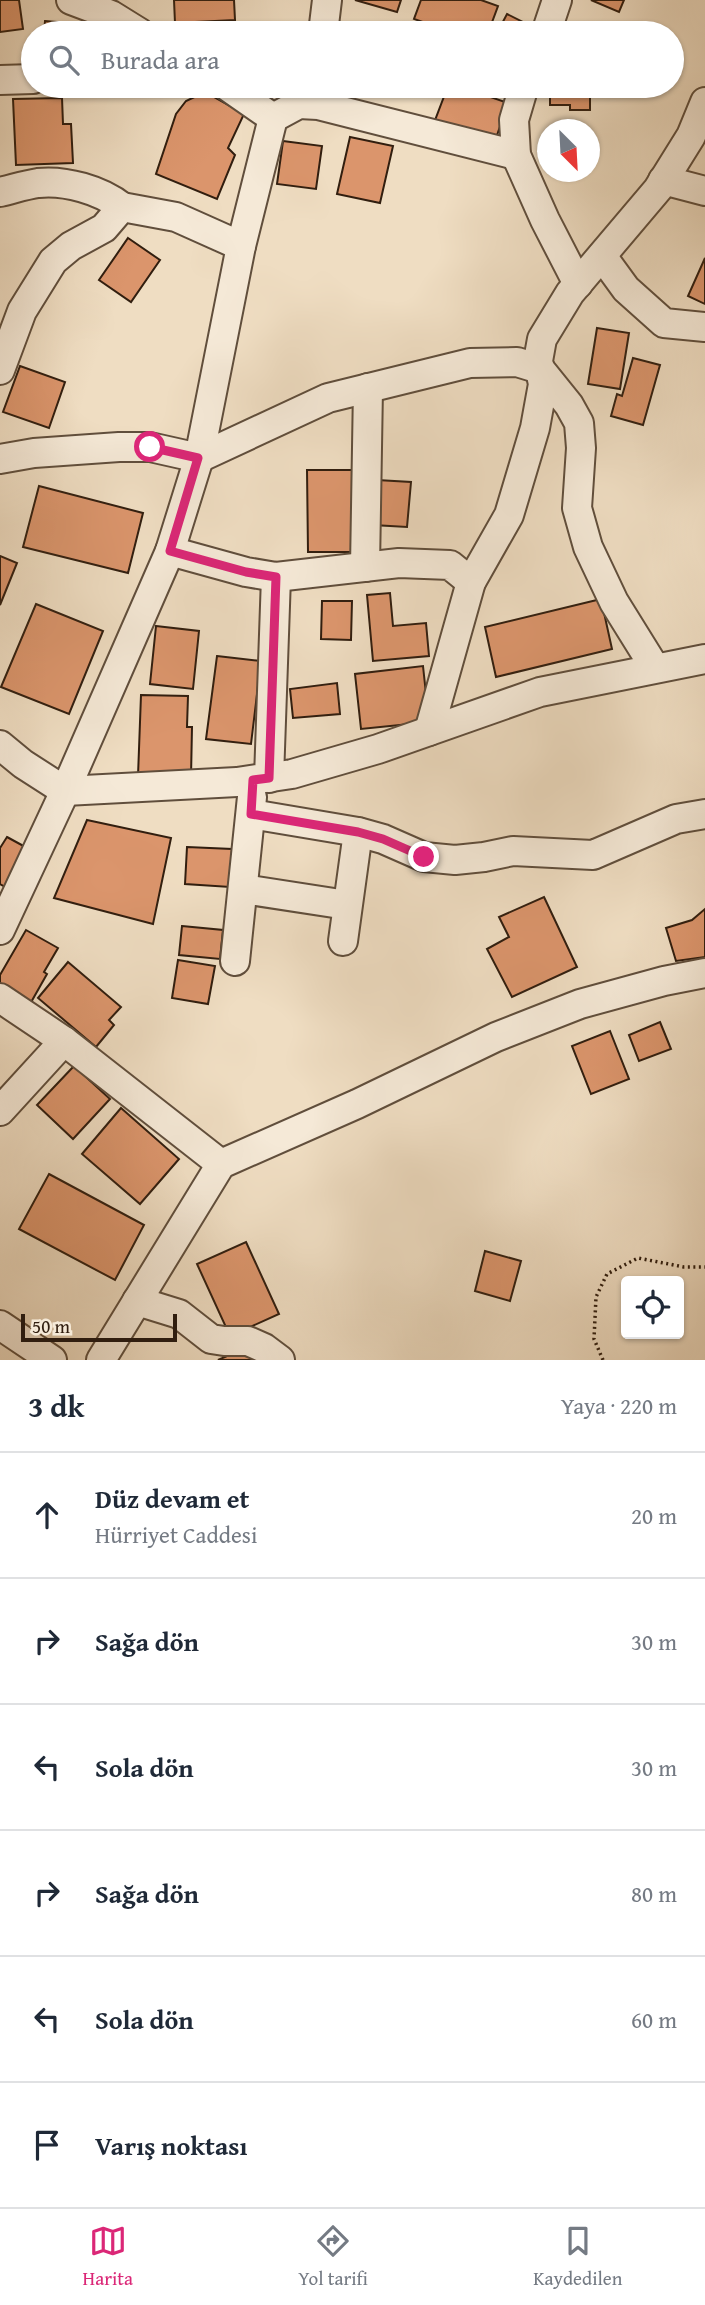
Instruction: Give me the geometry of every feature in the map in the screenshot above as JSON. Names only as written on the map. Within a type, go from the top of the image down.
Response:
[{"type":"street","points":[[71,0],[121,21]]},
{"type":"street","points":[[324,21],[327,0]]},
{"type":"street","points":[[550,21],[557,0]]},
{"type":"street","points":[[0,80],[21,79]]},
{"type":"street","points":[[244,98],[273,118]]},
{"type":"street","points":[[0,930],[7,895],[65,791],[170,551],[198,458],[241,246],[273,118],[314,98]]},
{"type":"street","points":[[326,98],[516,155]]},
{"type":"street","points":[[520,98],[514,120],[516,155],[578,284]]},
{"type":"street","points":[[429,730],[471,582],[509,515],[535,428],[543,384],[538,361],[542,339],[570,293],[698,138],[705,102]]},
{"type":"street","points":[[663,180],[705,191]]},
{"type":"street","points":[[0,192],[41,183],[80,186],[109,197],[122,207],[176,217],[241,246]]},
{"type":"street","points":[[0,370],[11,310],[53,261],[71,246],[104,228],[122,207]]},
{"type":"street","points":[[602,256],[626,289],[664,323],[705,327]]},
{"type":"street","points":[[0,459],[34,453],[119,447],[150,447],[198,458],[328,398],[470,363],[517,362],[540,369],[569,405],[579,423],[577,508],[588,547],[614,602],[655,668]]},
{"type":"street","points":[[365,567],[368,388]]},
{"type":"street","points":[[170,551],[246,572],[276,577],[400,563],[450,565],[471,582]]},
{"type":"street","points":[[235,961],[251,814],[261,779],[276,577]]},
{"type":"street","points":[[0,745],[23,764],[65,791],[261,779],[292,774],[378,749],[540,692],[705,659]]},
{"type":"street","points":[[251,814],[358,832],[383,839],[424,857],[464,859],[484,858],[513,851],[593,855],[676,819],[705,814]]},
{"type":"street","points":[[343,941],[358,832]]},
{"type":"street","points":[[243,889],[347,905]]},
{"type":"street","points":[[102,1360],[221,1164],[357,1104],[496,1037],[568,1009],[664,981],[705,974]]},
{"type":"street","points":[[0,998],[64,1041],[221,1164]]},
{"type":"street","points":[[0,1111],[64,1041]]},
{"type":"street","points":[[137,1301],[179,1314],[211,1339],[248,1342],[264,1348],[280,1360]]},
{"type":"street","points":[[0,1325],[52,1360]]},
{"type":"path","points":[[603,1360],[594,1339],[596,1297],[607,1274],[638,1258],[684,1267],[705,1267]]},
{"type":"building","points":[[0,0],[19,0],[21,29],[0,32]]},
{"type":"building","points":[[174,0],[234,0],[235,20],[175,21]]},
{"type":"building","points":[[355,0],[401,0],[397,12]]},
{"type":"building","points":[[421,0],[481,0],[498,6],[492,21],[414,19]]},
{"type":"building","points":[[591,0],[624,0],[619,12]]},
{"type":"building","points":[[507,14],[521,21],[503,21]]},
{"type":"building","points":[[62,98],[63,124],[71,124],[73,163],[16,165],[13,99]]},
{"type":"building","points":[[192,98],[216,98],[244,114],[228,148],[235,155],[217,199],[156,174],[176,114],[186,101]]},
{"type":"building","points":[[443,98],[494,98],[508,103],[494,144],[434,123]]},
{"type":"building","points":[[550,98],[590,98],[590,110],[570,110],[570,105],[550,105]]},
{"type":"building","points":[[350,137],[393,146],[380,203],[337,194]]},
{"type":"building","points":[[283,141],[322,146],[316,189],[277,184]]},
{"type":"building","points":[[128,238],[160,260],[131,302],[99,280]]},
{"type":"building","points":[[705,258],[705,304],[688,296]]},
{"type":"building","points":[[597,328],[629,333],[620,389],[588,384]]},
{"type":"building","points":[[633,358],[660,365],[643,425],[611,416],[617,394],[622,396]]},
{"type":"building","points":[[20,366],[65,382],[49,428],[3,412]]},
{"type":"building","points":[[307,470],[354,470],[355,552],[308,552]]},
{"type":"building","points":[[377,480],[411,482],[407,527],[373,525]]},
{"type":"building","points":[[39,486],[143,513],[128,573],[23,547]]},
{"type":"building","points":[[0,556],[17,563],[0,605]]},
{"type":"building","points":[[390,593],[393,626],[426,623],[429,656],[373,661],[367,595]]},
{"type":"building","points":[[601,599],[612,649],[496,677],[485,627]]},
{"type":"building","points":[[322,601],[352,601],[351,640],[321,639]]},
{"type":"building","points":[[36,604],[103,631],[69,714],[1,687]]},
{"type":"building","points":[[156,626],[199,631],[193,689],[150,684]]},
{"type":"building","points":[[217,656],[261,661],[251,744],[206,739]]},
{"type":"building","points":[[423,666],[429,722],[361,729],[355,674]]},
{"type":"building","points":[[337,683],[340,714],[293,718],[290,689]]},
{"type":"building","points":[[141,695],[188,696],[187,727],[192,727],[191,777],[138,776]]},
{"type":"building","points":[[87,820],[171,838],[153,924],[54,898]]},
{"type":"building","points":[[7,837],[29,849],[7,888],[0,884],[0,848]]},
{"type":"building","points":[[187,847],[232,849],[230,887],[185,884]]},
{"type":"building","points":[[544,897],[577,967],[512,997],[487,949],[509,937],[499,917]]},
{"type":"building","points":[[705,909],[705,957],[676,961],[666,928],[692,920]]},
{"type":"building","points":[[182,926],[223,930],[220,959],[179,955]]},
{"type":"building","points":[[26,930],[58,948],[30,1004],[0,986],[0,975]]},
{"type":"building","points":[[178,960],[215,966],[208,1004],[172,998]]},
{"type":"building","points":[[68,962],[121,1007],[109,1020],[114,1025],[96,1047],[38,998]]},
{"type":"building","points":[[660,1022],[671,1049],[639,1061],[629,1035]]},
{"type":"building","points":[[610,1031],[629,1079],[591,1094],[572,1046]]},
{"type":"building","points":[[74,1066],[110,1099],[73,1139],[37,1105]]},
{"type":"building","points":[[121,1108],[179,1159],[140,1204],[82,1154]]},
{"type":"building","points":[[49,1174],[144,1225],[115,1280],[19,1229]]},
{"type":"building","points":[[246,1242],[279,1314],[230,1336],[197,1264]]},
{"type":"building","points":[[485,1251],[521,1261],[510,1301],[475,1291]]},
{"type":"building","points":[[250,1346],[256,1360],[218,1360]]},
{"type":"route","points":[[150,447],[198,458],[170,551],[246,572],[276,577],[269,778],[253,780],[251,814],[358,832],[383,839],[424,857]]}]
